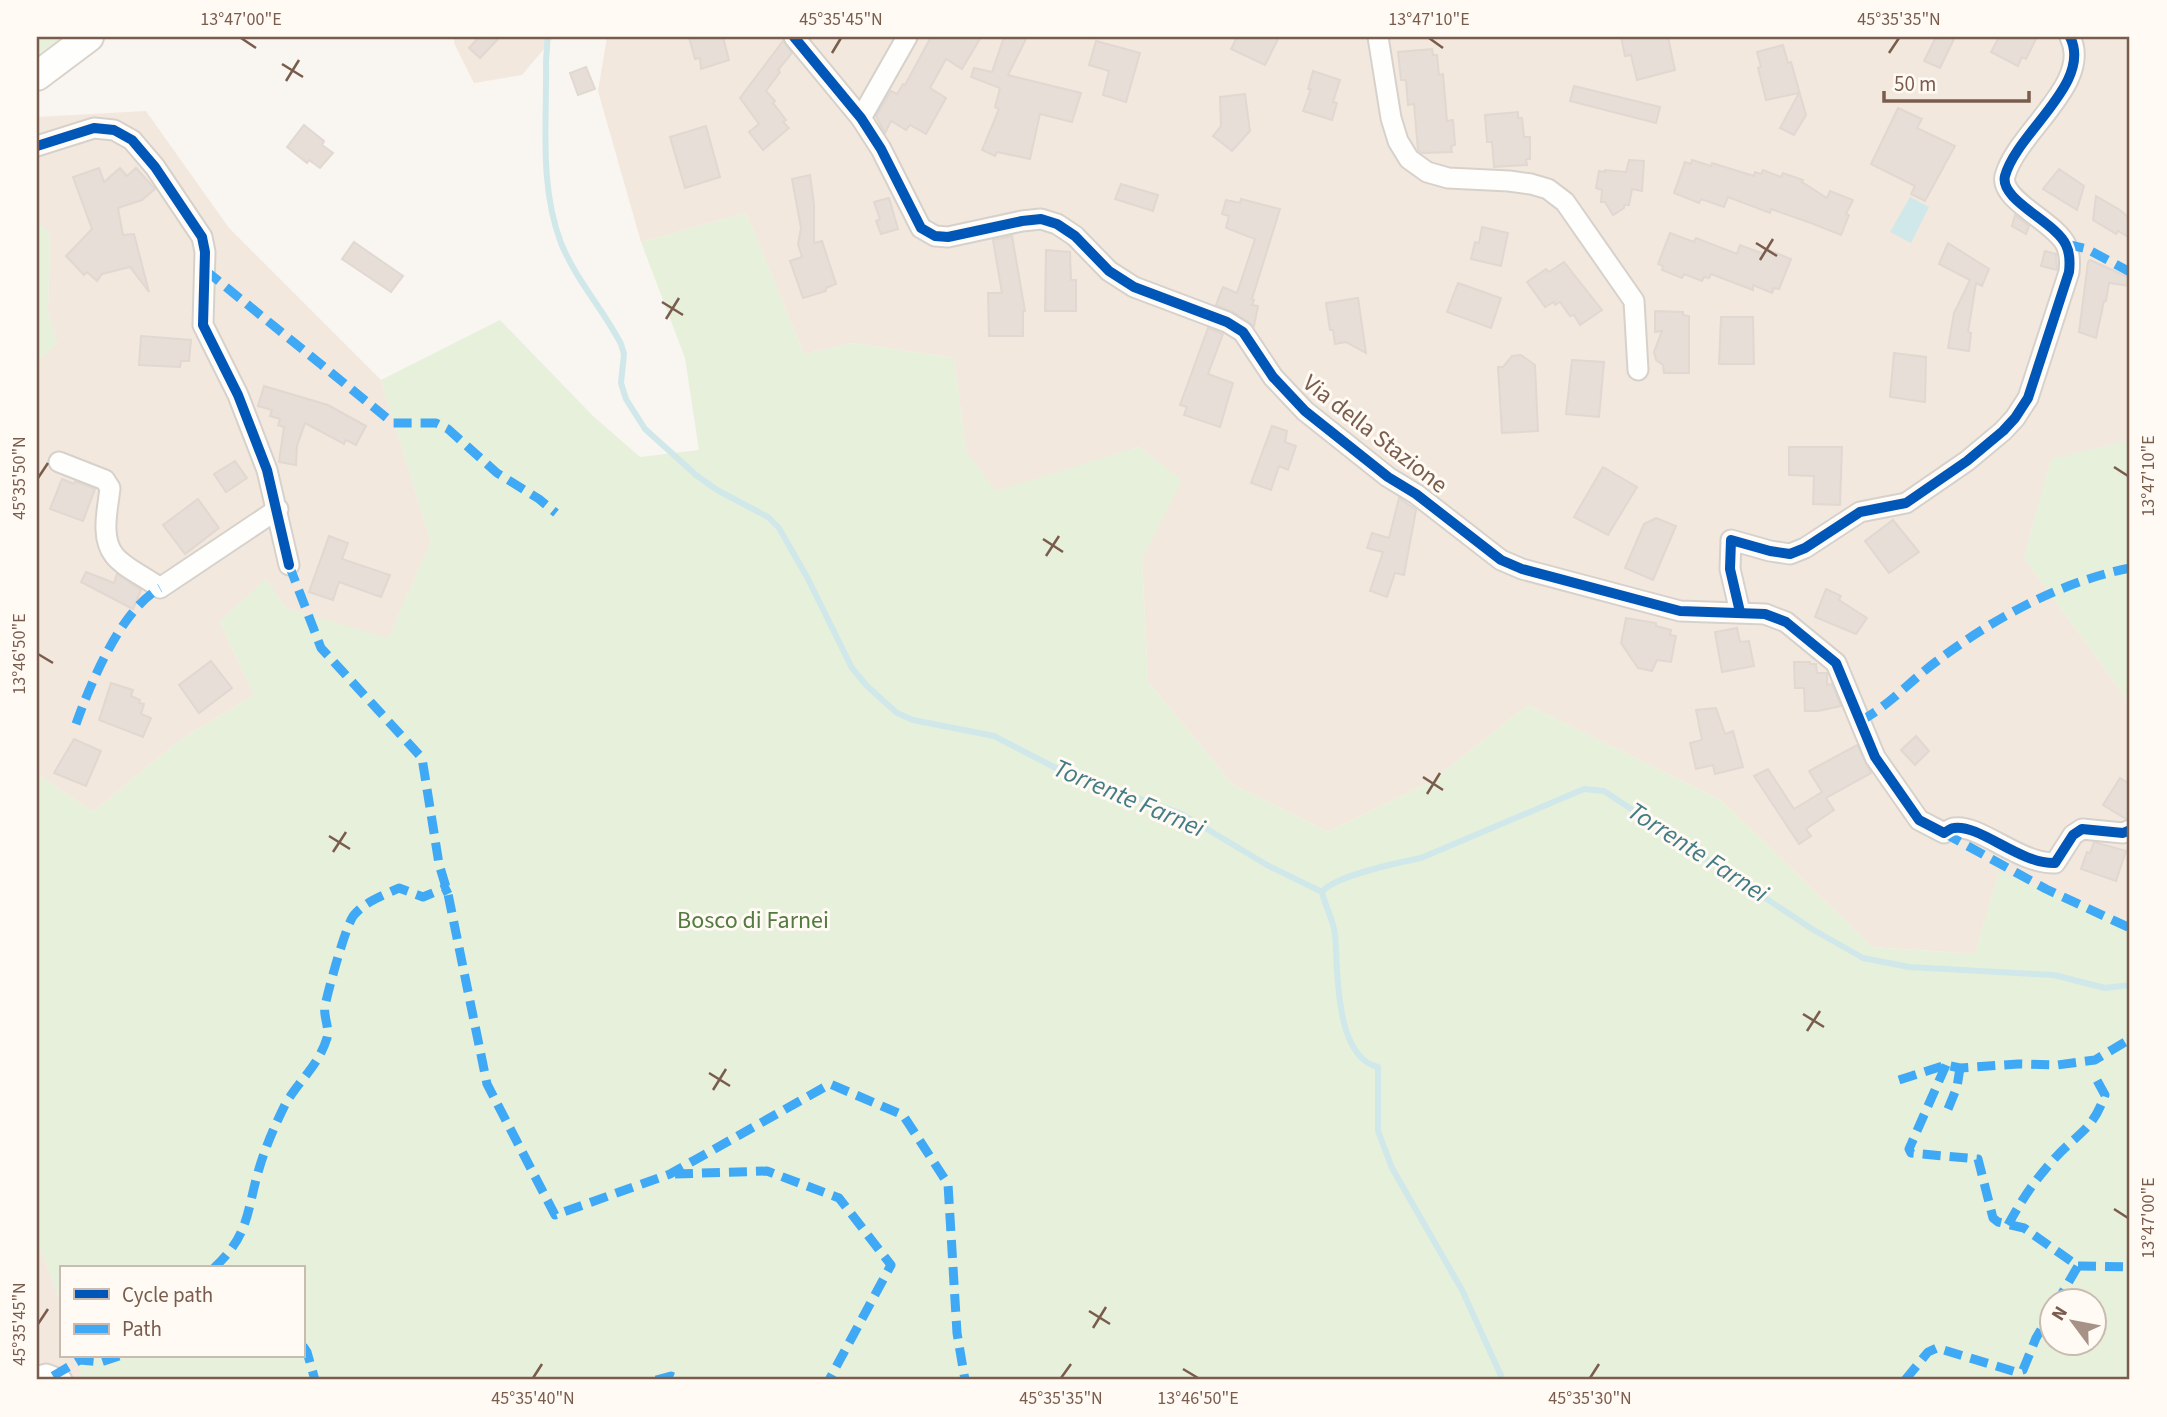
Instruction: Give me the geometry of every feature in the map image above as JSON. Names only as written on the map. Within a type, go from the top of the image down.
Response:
[{"type":"main road","points":[[37,76],[89,37]]},
{"type":"street","name":"Via della Stazione","points":[[794,37],[861,118],[881,149],[921,228],[935,236],[948,237],[1022,221],[1041,219],[1057,224],[1075,236],[1110,271],[1134,287],[1217,318],[1243,332],[1273,377],[1305,411],[1388,477],[1416,494],[1501,560],[1522,569],[1680,611],[1765,614],[1786,622],[1836,663],[1875,757],[1919,820],[1933,830],[1944,833],[1953,828],[1968,830],[2020,856],[2042,863],[2055,863],[2073,835],[2082,829],[2123,833],[2130,830]]},
{"type":"street","points":[[861,118],[907,37]]},
{"type":"street","points":[[1378,37],[1391,118],[1398,141],[1409,159],[1427,172],[1448,178],[1531,184],[1548,189],[1565,202],[1634,301],[1638,370]]},
{"type":"street","points":[[1740,612],[1730,569],[1731,540],[1790,554],[1805,548],[1860,512],[1906,503],[1967,461],[2003,431],[2028,398],[2069,272],[2066,244],[2054,228],[2010,194],[2004,186],[2004,179],[2016,154],[2073,71],[2074,45],[2070,37]]},
{"type":"street","points":[[37,146],[94,128],[114,130],[132,141],[155,167],[202,237],[205,251],[203,325],[239,395],[267,470],[289,565]]},
{"type":"street","points":[[59,461],[105,480],[110,488],[107,539],[113,554],[160,588],[278,509]]},
{"type":"street","points":[[37,1377],[46,1374],[62,1380]]},
{"type":"shaded area","points":[[455,37],[554,37],[522,75],[474,83],[454,43]]},
{"type":"shaded area","points":[[607,37],[2130,37],[2130,440],[2051,460],[2024,558],[2130,703],[2130,922],[1999,872],[1975,954],[1872,947],[1722,801],[1528,705],[1432,781],[1328,832],[1233,785],[1148,682],[1142,558],[1181,480],[1139,447],[996,492],[966,451],[954,358],[852,343],[804,354],[746,213],[641,242],[598,91]]},
{"type":"shaded area","points":[[146,111],[229,228],[381,380],[431,542],[388,639],[286,608],[266,579],[220,622],[254,695],[180,740],[93,812],[37,774],[37,362],[57,343],[48,312],[50,233],[37,222],[37,117]]},
{"type":"shaded area","points":[[37,1239],[60,1300],[60,1358],[77,1358],[82,1380],[37,1380]]},
{"type":"green space","points":[[37,37],[63,37],[37,55]]},
{"type":"green space","name":"Bosco di Farnei","points":[[746,213],[804,354],[852,343],[954,358],[966,451],[996,491],[1139,447],[1182,480],[1142,558],[1148,682],[1233,785],[1328,832],[1432,781],[1528,705],[1722,801],[1872,947],[1975,954],[1999,871],[2130,922],[2130,1380],[82,1380],[77,1358],[304,1358],[304,1266],[60,1266],[60,1300],[37,1239],[37,774],[93,812],[180,740],[254,695],[220,622],[266,578],[286,608],[388,638],[431,542],[381,380],[500,320],[593,416],[640,457],[699,450],[685,358],[641,242]]},
{"type":"green space","points":[[37,222],[50,233],[48,312],[57,343],[37,362]]},
{"type":"green space","points":[[2130,440],[2130,703],[2024,558],[2051,459]]},
{"type":"water","points":[[1910,197],[1929,207],[1911,243],[1890,232]]},
{"type":"building","points":[[479,37],[500,37],[480,58],[469,48]]},
{"type":"building","points":[[689,37],[723,37],[729,60],[701,69],[700,58],[695,59]]},
{"type":"building","points":[[931,37],[981,37],[962,69],[946,59],[930,88],[946,98],[926,134],[910,125],[906,130],[891,121],[885,133],[876,116],[891,91],[897,94],[903,84],[905,85]]},
{"type":"building","points":[[1004,37],[1027,37],[1008,75],[1081,93],[1072,122],[1040,114],[1030,159],[997,152],[995,156],[982,150],[999,109],[995,107],[1000,88],[971,77],[974,68],[992,72]]},
{"type":"building","points":[[1237,37],[1279,37],[1265,65],[1231,49]]},
{"type":"building","points":[[1621,37],[1668,37],[1675,70],[1637,80],[1631,55],[1625,56]]},
{"type":"building","points":[[1936,37],[1955,37],[1940,68],[1924,61]]},
{"type":"building","points":[[1999,37],[2037,37],[2026,59],[2022,57],[2018,66],[1991,52]]},
{"type":"building","points":[[783,41],[792,53],[766,91],[775,101],[773,103],[789,128],[763,150],[749,132],[759,124],[740,98]]},
{"type":"building","points":[[1096,41],[1140,53],[1126,102],[1103,95],[1109,71],[1089,65]]},
{"type":"building","points":[[1783,45],[1788,63],[1791,62],[1806,115],[1794,135],[1780,128],[1799,93],[1766,100],[1758,68],[1761,67],[1757,52]]},
{"type":"building","points":[[1432,49],[1433,55],[1437,55],[1439,75],[1443,74],[1447,121],[1453,120],[1455,145],[1451,146],[1452,152],[1422,153],[1418,150],[1414,104],[1408,105],[1406,80],[1401,80],[1398,52]]},
{"type":"building","points":[[586,67],[595,89],[578,95],[570,73]]},
{"type":"building","points":[[1313,71],[1340,80],[1333,102],[1337,103],[1332,120],[1303,111],[1311,89],[1308,89]]},
{"type":"building","points":[[1574,86],[1660,107],[1656,123],[1570,101]]},
{"type":"building","points":[[1245,94],[1250,131],[1232,151],[1213,136],[1221,126],[1220,97]]},
{"type":"building","points":[[1898,108],[1922,119],[1917,128],[1955,146],[1925,201],[1911,194],[1915,186],[1871,164]]},
{"type":"building","points":[[1518,112],[1518,118],[1522,118],[1524,137],[1530,137],[1530,159],[1526,159],[1527,165],[1494,167],[1492,142],[1487,142],[1485,115]]},
{"type":"building","points":[[304,125],[324,141],[322,145],[333,153],[320,168],[309,160],[307,163],[287,147]]},
{"type":"building","points":[[706,126],[720,177],[685,188],[670,137]]},
{"type":"building","points":[[1629,160],[1644,161],[1642,191],[1632,189],[1629,205],[1624,205],[1624,208],[1613,215],[1605,202],[1601,202],[1602,190],[1596,188],[1599,171],[1626,172]]},
{"type":"building","points":[[1692,160],[1754,176],[1755,172],[1761,174],[1763,170],[1781,177],[1783,173],[1803,180],[1802,182],[1827,198],[1830,191],[1853,200],[1841,235],[1771,209],[1770,213],[1728,197],[1724,207],[1701,199],[1699,203],[1674,193],[1685,162],[1691,164]]},
{"type":"building","points":[[99,168],[104,182],[120,168],[127,176],[136,168],[155,189],[142,200],[118,208],[123,235],[134,234],[149,292],[130,267],[102,274],[97,281],[87,272],[84,275],[66,256],[92,229],[73,177]]},
{"type":"building","points":[[2059,169],[2084,186],[2077,210],[2043,189]]},
{"type":"building","points":[[810,175],[814,204],[814,243],[822,241],[836,284],[826,288],[826,291],[803,298],[790,261],[802,257],[798,244],[801,228],[792,179]]},
{"type":"building","points":[[1121,184],[1158,195],[1153,211],[1115,199]]},
{"type":"building","points":[[2096,196],[2130,219],[2130,238],[2118,231],[2116,234],[2093,220]]},
{"type":"building","points":[[889,198],[898,229],[881,234],[876,221],[880,219],[874,202]]},
{"type":"building","points":[[1241,199],[1280,209],[1252,299],[1252,305],[1258,306],[1254,326],[1216,305],[1223,287],[1237,293],[1255,239],[1226,228],[1229,216],[1222,214],[1226,200],[1240,203]]},
{"type":"building","points":[[2015,215],[2029,226],[2026,234],[2012,226]]},
{"type":"building","points":[[1482,227],[1508,233],[1501,266],[1471,259],[1475,242],[1479,243]]},
{"type":"building","points":[[1670,233],[1694,242],[1696,238],[1737,254],[1740,245],[1764,254],[1766,249],[1791,259],[1779,289],[1774,288],[1772,293],[1753,285],[1753,290],[1711,274],[1702,281],[1684,274],[1682,278],[1662,270],[1663,266],[1658,264]]},
{"type":"building","points":[[1012,236],[1025,311],[1023,336],[989,336],[988,293],[1002,293],[993,240]]},
{"type":"building","points":[[354,242],[403,276],[391,292],[342,259]]},
{"type":"building","points":[[1948,243],[1989,269],[1982,286],[1976,283],[1968,332],[1971,333],[1969,351],[1948,348],[1954,313],[1970,280],[1939,264]]},
{"type":"building","points":[[1046,250],[1070,252],[1071,280],[1076,280],[1076,311],[1045,311]]},
{"type":"building","points":[[2045,251],[2056,254],[2057,270],[2041,266]]},
{"type":"building","points":[[2090,260],[2130,278],[2130,286],[2109,283],[2096,338],[2079,332]]},
{"type":"building","points":[[1564,262],[1602,310],[1580,325],[1560,302],[1545,307],[1527,282],[1546,269],[1549,272]]},
{"type":"building","points":[[1458,283],[1501,298],[1491,328],[1447,312]]},
{"type":"building","points":[[1358,298],[1366,353],[1346,342],[1335,344],[1326,303]]},
{"type":"building","points":[[1655,311],[1683,312],[1683,315],[1689,316],[1689,373],[1664,373],[1663,365],[1656,360],[1654,352],[1662,331],[1655,332]]},
{"type":"building","points":[[1721,317],[1753,317],[1754,364],[1719,364]]},
{"type":"building","points":[[1208,328],[1223,334],[1208,374],[1233,383],[1220,427],[1184,415],[1187,407],[1180,405]]},
{"type":"building","points":[[141,336],[191,340],[189,361],[181,361],[180,367],[139,365]]},
{"type":"building","points":[[1894,353],[1926,357],[1925,402],[1890,397]]},
{"type":"building","points":[[1521,355],[1535,365],[1538,431],[1502,433],[1498,367],[1503,367],[1512,356]]},
{"type":"building","points":[[1572,360],[1604,362],[1599,417],[1566,414]]},
{"type":"building","points":[[264,386],[328,405],[366,426],[356,445],[346,440],[344,444],[305,423],[297,446],[296,465],[279,462],[284,427],[278,425],[280,419],[270,416],[272,410],[258,406]]},
{"type":"building","points":[[1272,426],[1287,431],[1285,442],[1296,446],[1288,470],[1279,466],[1271,490],[1251,483]]},
{"type":"building","points":[[1789,447],[1842,447],[1840,505],[1813,504],[1814,476],[1789,475]]},
{"type":"building","points":[[235,461],[247,478],[226,492],[214,474]]},
{"type":"building","points":[[1603,467],[1637,487],[1608,535],[1574,517]]},
{"type":"building","points":[[62,479],[95,489],[83,521],[50,509]]},
{"type":"building","points":[[1399,498],[1416,510],[1404,575],[1395,573],[1387,597],[1370,591],[1383,552],[1367,548],[1372,533],[1389,538]]},
{"type":"building","points":[[198,499],[219,528],[185,554],[163,525]]},
{"type":"building","points":[[1656,518],[1676,526],[1653,580],[1625,568],[1644,524]]},
{"type":"building","points":[[1893,520],[1919,552],[1889,573],[1865,541]]},
{"type":"building","points":[[329,536],[348,543],[342,559],[390,575],[381,597],[339,582],[333,600],[309,592]]},
{"type":"building","points":[[86,572],[114,583],[117,574],[141,590],[133,609],[81,582]]},
{"type":"building","points":[[1826,589],[1841,596],[1839,600],[1867,618],[1856,634],[1815,617]]},
{"type":"building","points":[[1626,618],[1656,623],[1656,626],[1671,630],[1670,635],[1676,636],[1671,662],[1657,660],[1652,671],[1638,668],[1621,643]]},
{"type":"building","points":[[1737,628],[1740,642],[1749,641],[1754,666],[1722,672],[1715,632]]},
{"type":"building","points":[[211,661],[232,688],[199,713],[179,685]]},
{"type":"building","points":[[1794,662],[1816,664],[1817,673],[1827,673],[1827,685],[1832,684],[1841,706],[1805,711],[1804,688],[1795,688]]},
{"type":"building","points":[[111,683],[133,690],[131,696],[144,704],[141,714],[151,718],[143,737],[99,720]]},
{"type":"building","points":[[1716,708],[1725,734],[1733,731],[1743,767],[1715,774],[1713,765],[1696,769],[1690,743],[1702,740],[1696,710]]},
{"type":"building","points":[[1916,736],[1929,751],[1915,765],[1901,750]]},
{"type":"building","points":[[74,739],[101,751],[86,786],[54,773]]},
{"type":"building","points":[[1857,745],[1871,773],[1826,798],[1834,810],[1806,829],[1811,836],[1799,844],[1754,776],[1768,769],[1794,809],[1822,792],[1809,771]]},
{"type":"building","points":[[2120,778],[2130,784],[2130,818],[2126,819],[2103,805]]},
{"type":"building","points":[[2094,842],[2126,851],[2116,881],[2081,869]]},
{"type":"waterway","name":"Torrente Farnei","points":[[547,37],[546,154],[554,221],[574,269],[621,344],[624,354],[621,383],[626,399],[645,429],[696,475],[717,490],[768,517],[779,528],[807,577],[852,668],[867,686],[897,713],[913,720],[994,736],[1056,768],[1182,814],[1267,865],[1322,892],[1340,880],[1421,858],[1584,789],[1604,791],[1812,929],[1863,958],[1909,967],[2054,975],[2105,988],[2130,985]]},
{"type":"waterway","points":[[1322,892],[1335,934],[1338,988],[1346,1029],[1353,1047],[1364,1060],[1378,1067],[1378,1131],[1392,1168],[1462,1290],[1503,1380]]},
{"type":"marked path","points":[[2066,244],[2087,249],[2130,272]]},
{"type":"marked path","points":[[205,270],[393,423],[436,423],[448,429],[497,473],[556,513]]},
{"type":"marked path","points":[[289,565],[321,648],[422,758],[439,864],[448,894],[487,1084],[555,1215],[670,1174],[830,1084],[903,1115],[948,1184],[957,1333],[965,1380]]},
{"type":"marked path","points":[[1860,721],[1881,708],[1927,668],[2005,616],[2078,582],[2130,568]]},
{"type":"marked path","points":[[76,724],[99,668],[120,630],[146,598],[160,588]]},
{"type":"marked path","points":[[1944,833],[2046,889],[2130,928]]},
{"type":"marked path","points":[[216,1266],[241,1233],[264,1153],[285,1105],[323,1048],[328,1034],[325,1010],[327,998],[342,944],[354,915],[369,902],[399,888],[423,897],[445,888],[448,894]]},
{"type":"marked path","points":[[1899,1080],[1946,1065],[1960,1068],[2018,1064],[2057,1065],[2095,1060],[2130,1039]]},
{"type":"marked path","points":[[1946,1065],[1909,1149],[1911,1153],[1978,1159],[1993,1218],[1998,1222],[2024,1228],[2078,1266],[2065,1288]]},
{"type":"marked path","points":[[1948,1109],[1957,1087],[1960,1068]]},
{"type":"marked path","points":[[2008,1225],[2041,1174],[2095,1116],[2105,1095],[2093,1073]]},
{"type":"marked path","points":[[675,1174],[767,1171],[839,1198],[891,1265],[829,1380]]},
{"type":"marked path","points":[[2078,1266],[2130,1267]]},
{"type":"marked path","points":[[1905,1380],[1928,1352],[1937,1348],[2016,1372],[2023,1370],[2038,1335]]},
{"type":"marked path","points":[[304,1348],[315,1380]]},
{"type":"marked path","points":[[53,1376],[80,1360],[101,1362],[113,1358]]},
{"type":"marked path","points":[[656,1380],[671,1376],[681,1380]]},
{"type":"cycle path","points":[[794,37],[861,118],[881,149],[921,228],[935,236],[948,237],[1022,221],[1041,219],[1057,224],[1075,236],[1109,271],[1134,287],[1227,322],[1243,332],[1273,377],[1305,411],[1388,477],[1416,494],[1501,560],[1522,569],[1680,611],[1765,614],[1786,622],[1836,663],[1875,757],[1919,820],[1944,833],[1953,828],[1964,828],[2028,857],[2055,863],[2073,835],[2082,829],[2123,833],[2130,830]]},
{"type":"cycle path","points":[[1740,612],[1730,569],[1731,540],[1790,554],[1805,548],[1860,512],[1906,503],[1967,461],[2003,431],[2028,398],[2069,272],[2069,258],[2060,236],[2011,194],[2005,185],[2005,176],[2023,142],[2063,90],[2071,72],[2074,54],[2070,37]]},
{"type":"cycle path","points":[[37,146],[94,128],[114,130],[132,140],[155,167],[202,237],[205,252],[203,325],[238,395],[267,470],[289,565]]}]
